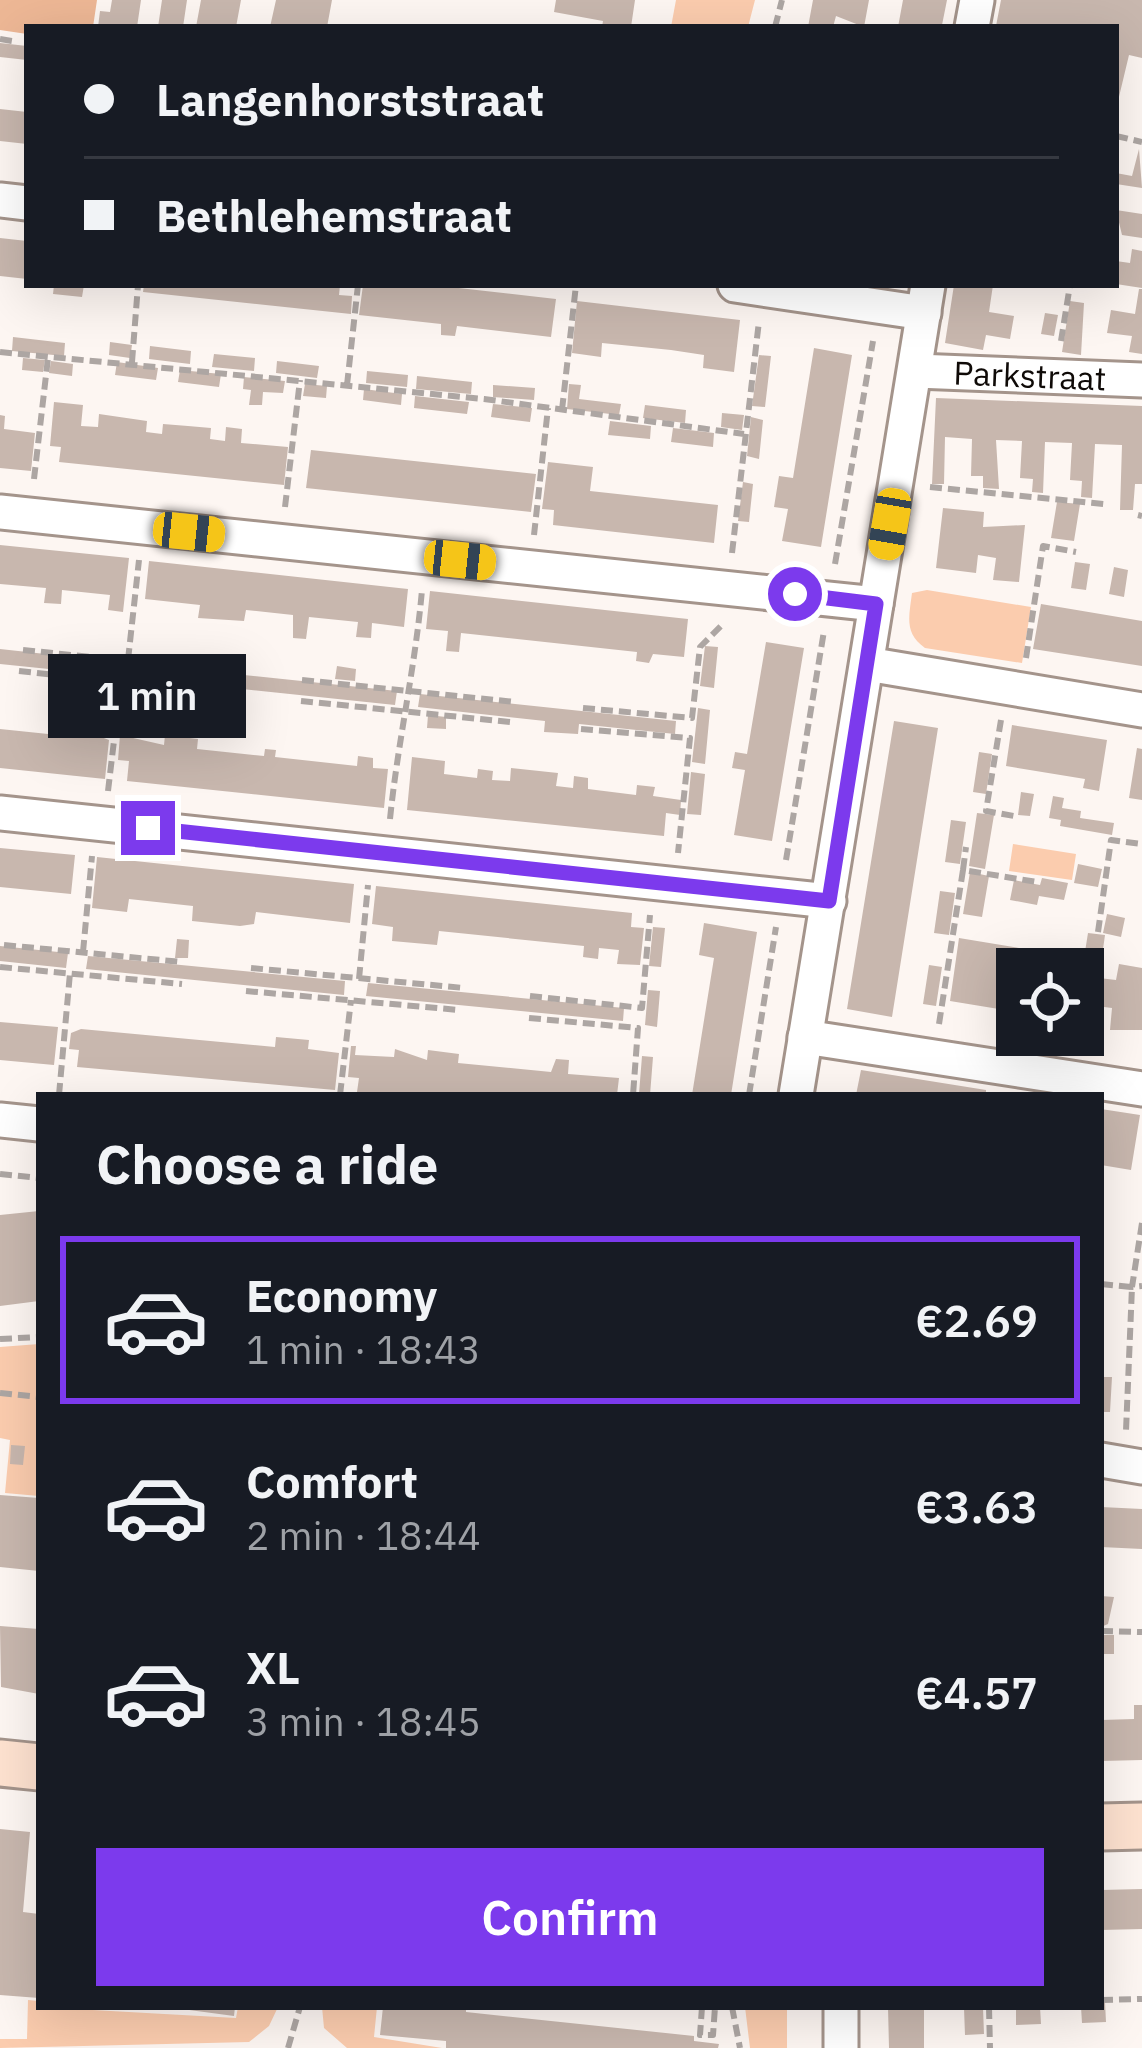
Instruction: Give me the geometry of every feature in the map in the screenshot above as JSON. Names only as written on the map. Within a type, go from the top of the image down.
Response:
[{"type":"street","points":[[756,288],[879,307],[926,299],[796,1092]]},
{"type":"street","name":"Parkstraat","points":[[916,371],[1142,380]]},
{"type":"street","points":[[15,513],[876,604]]},
{"type":"street","points":[[867,664],[1142,710]]},
{"type":"street","points":[[0,813],[829,901]]},
{"type":"street","points":[[805,1037],[1142,1089]]},
{"type":"street","points":[[0,1120],[36,1124]]},
{"type":"street","points":[[0,1763],[36,1767]]},
{"type":"street","points":[[1104,1827],[1142,1826]]},
{"type":"street","points":[[841,2010],[841,2048]]},
{"type":"path","points":[[0,39],[12,40]]},
{"type":"path","points":[[132,362],[139,288]]},
{"type":"path","points":[[346,385],[358,288]]},
{"type":"path","points":[[562,410],[576,288]]},
{"type":"path","points":[[583,708],[692,718],[700,647],[724,623],[745,434],[749,288]]},
{"type":"path","points":[[1055,376],[1070,288]]},
{"type":"path","points":[[749,1092],[879,307]]},
{"type":"path","points":[[0,352],[346,385],[745,434]]},
{"type":"path","points":[[15,513],[49,358]]},
{"type":"path","points":[[282,542],[300,380]]},
{"type":"path","points":[[530,568],[548,408]]},
{"type":"path","points":[[896,483],[1104,504]]},
{"type":"path","points":[[128,661],[142,527]]},
{"type":"path","points":[[1014,816],[986,811],[1043,546],[1076,552]]},
{"type":"path","points":[[359,979],[401,711],[413,690],[425,557]]},
{"type":"path","points":[[22,650],[238,672]]},
{"type":"path","points":[[19,671],[234,694]]},
{"type":"path","points":[[302,680],[515,702]]},
{"type":"path","points":[[83,952],[122,682]]},
{"type":"path","points":[[301,700],[510,722]]},
{"type":"path","points":[[530,996],[642,1008],[652,902],[674,895],[690,738],[581,729]]},
{"type":"path","points":[[1097,932],[1112,840],[1142,844]]},
{"type":"path","points":[[934,1057],[966,847]]},
{"type":"path","points":[[963,870],[1036,881]]},
{"type":"path","points":[[4,945],[182,962]]},
{"type":"path","points":[[0,967],[182,984]]},
{"type":"path","points":[[251,968],[464,988]]},
{"type":"path","points":[[59,1092],[70,973]]},
{"type":"path","points":[[246,991],[459,1010]]},
{"type":"path","points":[[340,1092],[351,1000]]},
{"type":"path","points":[[529,1018],[638,1028],[633,1092]]},
{"type":"path","points":[[0,1174],[36,1178]]},
{"type":"path","points":[[1123,1464],[1132,1287],[1142,1223]]},
{"type":"path","points":[[1104,1284],[1142,1286]]},
{"type":"path","points":[[0,1339],[36,1337]]},
{"type":"path","points":[[0,1393],[36,1397]]},
{"type":"path","points":[[1104,1631],[1142,1632]]},
{"type":"path","points":[[1104,2000],[1142,1999]]},
{"type":"path","points":[[288,2048],[299,2010]]},
{"type":"path","points":[[702,2010],[700,2035],[713,2036],[715,2010]]},
{"type":"path","points":[[733,2010],[740,2048]]},
{"type":"path","points":[[989,2010],[990,2048]]},
{"type":"shaded area","points":[[0,0],[97,0],[93,24],[24,24],[24,34],[0,30]]},
{"type":"shaded area","points":[[676,0],[755,0],[749,24],[672,24]]},
{"type":"shaded area","points":[[927,590],[1031,607],[1022,663],[925,648],[914,636],[909,617],[912,593]]},
{"type":"shaded area","points":[[1013,844],[1076,854],[1072,880],[1009,871]]},
{"type":"shaded area","points":[[36,1344],[36,1496],[5,1493],[10,1440],[0,1438],[0,1347]]},
{"type":"shaded area","points":[[28,2000],[36,2001],[36,2010],[236,2018],[237,2010],[277,2010],[269,2026],[249,2042],[0,2048],[0,2039],[27,2039]]},
{"type":"shaded area","points":[[322,2010],[377,2010],[374,2037],[442,2048],[347,2048],[324,2028]]},
{"type":"shaded area","points":[[745,2010],[787,2010],[787,2048],[750,2048]]},
{"type":"building","points":[[112,0],[141,0],[137,24],[98,24],[100,11],[110,12]]},
{"type":"building","points":[[162,0],[187,0],[183,24],[158,24]]},
{"type":"building","points":[[201,0],[241,0],[237,24],[197,24]]},
{"type":"building","points":[[276,0],[332,0],[328,24],[271,24]]},
{"type":"building","points":[[556,0],[635,0],[631,24],[602,24],[554,12]]},
{"type":"building","points":[[813,0],[869,0],[865,24],[836,16],[834,24],[809,24]]},
{"type":"building","points":[[903,0],[947,0],[942,24],[899,24]]},
{"type":"building","points":[[1001,0],[1142,0],[1142,58],[1129,55],[1119,97],[1119,24],[996,24]]},
{"type":"building","points":[[0,43],[24,46],[24,60],[0,57]]},
{"type":"building","points":[[0,109],[24,112],[24,144],[0,141]]},
{"type":"building","points":[[1139,149],[1142,188],[1119,184],[1119,174],[1132,176]]},
{"type":"building","points":[[1119,210],[1142,214],[1142,238],[1122,235]]},
{"type":"building","points":[[0,238],[24,241],[24,279],[0,276]]},
{"type":"building","points":[[1132,249],[1142,251],[1142,288],[1119,284],[1119,261],[1130,263]]},
{"type":"building","points":[[54,288],[84,288],[82,297],[53,294]]},
{"type":"building","points":[[144,288],[340,288],[339,295],[352,296],[351,314],[143,292]]},
{"type":"building","points":[[363,288],[459,288],[556,299],[551,337],[457,326],[455,336],[441,335],[441,324],[359,315]]},
{"type":"building","points":[[954,288],[993,288],[989,312],[1014,316],[1010,339],[986,335],[983,350],[945,343]]},
{"type":"building","points":[[1139,289],[1142,354],[1129,352],[1132,336],[1107,333],[1111,310],[1135,314]]},
{"type":"building","points":[[577,301],[740,320],[734,372],[703,368],[704,355],[671,350],[602,343],[601,357],[572,353]]},
{"type":"building","points":[[1070,301],[1084,303],[1081,355],[1062,352]]},
{"type":"building","points":[[1045,313],[1058,315],[1054,336],[1041,334]]},
{"type":"building","points":[[13,337],[65,343],[64,356],[12,351]]},
{"type":"building","points":[[110,342],[132,345],[130,358],[109,355]]},
{"type":"building","points":[[150,346],[191,351],[190,364],[149,359]]},
{"type":"building","points":[[814,348],[852,355],[821,547],[782,541],[788,509],[774,507],[779,476],[793,478]]},
{"type":"building","points":[[214,354],[255,358],[254,371],[212,367]]},
{"type":"building","points":[[759,355],[771,356],[765,407],[752,406]]},
{"type":"building","points":[[23,358],[45,360],[43,372],[22,370]]},
{"type":"building","points":[[51,361],[73,364],[72,376],[49,373]]},
{"type":"building","points":[[277,361],[319,366],[317,378],[276,373]]},
{"type":"building","points":[[117,362],[158,368],[156,380],[115,375]]},
{"type":"building","points":[[180,370],[221,374],[219,387],[178,382]]},
{"type":"building","points":[[367,371],[408,375],[407,387],[366,383]]},
{"type":"building","points":[[417,376],[472,382],[471,394],[416,389]]},
{"type":"building","points":[[244,377],[285,381],[283,393],[263,392],[262,405],[249,405],[251,390],[243,389]]},
{"type":"building","points":[[305,384],[327,386],[326,398],[303,396]]},
{"type":"building","points":[[569,384],[581,385],[579,399],[621,404],[619,415],[567,409]]},
{"type":"building","points":[[493,385],[535,388],[534,400],[493,397]]},
{"type":"building","points":[[364,389],[402,394],[401,405],[363,400]]},
{"type":"building","points":[[415,396],[469,402],[467,414],[414,408]]},
{"type":"building","points":[[936,398],[1142,406],[1142,484],[1135,484],[1133,510],[1120,510],[1122,445],[1095,444],[1092,498],[1081,497],[1082,481],[1070,480],[1072,443],[1045,442],[1043,493],[1032,492],[1033,479],[1020,478],[1022,441],[996,440],[999,489],[983,488],[983,476],[971,476],[972,439],[945,437],[944,484],[932,484]]},
{"type":"building","points":[[54,402],[83,405],[81,426],[98,427],[99,414],[147,421],[146,432],[162,434],[163,424],[211,428],[210,439],[225,441],[226,427],[242,429],[241,443],[288,447],[284,485],[59,462],[61,447],[50,446]]},
{"type":"building","points":[[493,404],[532,408],[530,422],[491,417]]},
{"type":"building","points":[[645,405],[686,410],[685,423],[643,418]]},
{"type":"building","points":[[722,413],[744,415],[742,430],[721,427]]},
{"type":"building","points":[[0,415],[5,416],[4,429],[35,433],[31,471],[0,468]]},
{"type":"building","points":[[751,417],[763,420],[759,459],[747,456]]},
{"type":"building","points":[[610,421],[651,426],[650,439],[608,435]]},
{"type":"building","points":[[673,428],[714,433],[713,447],[671,442]]},
{"type":"building","points":[[311,450],[536,474],[531,512],[306,488]]},
{"type":"building","points":[[548,462],[593,467],[590,491],[718,505],[714,543],[553,525],[554,510],[542,509]]},
{"type":"building","points":[[743,482],[753,484],[749,522],[738,521]]},
{"type":"building","points":[[1057,502],[1080,504],[1074,541],[1051,538]]},
{"type":"building","points":[[943,508],[984,512],[983,527],[1025,525],[1019,582],[993,580],[996,558],[978,555],[976,573],[936,568]]},
{"type":"building","points":[[0,545],[129,558],[123,612],[108,610],[110,595],[62,590],[61,604],[44,603],[46,588],[0,584]]},
{"type":"building","points":[[149,561],[408,589],[404,627],[372,623],[371,638],[356,637],[358,622],[309,617],[306,639],[293,638],[293,615],[246,610],[244,621],[198,618],[200,605],[145,599]]},
{"type":"building","points":[[1075,562],[1090,564],[1086,590],[1071,588]]},
{"type":"building","points":[[1114,567],[1128,570],[1124,597],[1109,594]]},
{"type":"building","points":[[430,591],[688,619],[684,657],[653,654],[649,663],[636,661],[637,652],[461,633],[459,652],[446,651],[448,631],[426,629]]},
{"type":"building","points":[[1041,604],[1142,621],[1142,666],[1033,649]]},
{"type":"building","points":[[766,642],[804,648],[772,841],[734,835],[745,770],[732,768],[735,752],[747,754]]},
{"type":"building","points":[[705,646],[718,647],[714,688],[700,686]]},
{"type":"building","points":[[0,649],[118,662],[117,676],[0,664]]},
{"type":"building","points":[[139,664],[397,691],[395,705],[138,678]]},
{"type":"building","points":[[337,666],[356,669],[355,681],[335,679]]},
{"type":"building","points":[[420,694],[676,721],[675,734],[579,724],[578,734],[544,732],[545,721],[418,707]]},
{"type":"building","points":[[698,708],[710,710],[705,764],[692,762]]},
{"type":"building","points":[[428,715],[446,717],[446,729],[427,728]]},
{"type":"building","points":[[894,721],[938,728],[892,1017],[847,1009]]},
{"type":"building","points":[[1012,725],[1107,740],[1099,791],[1083,788],[1085,779],[1006,766]]},
{"type":"building","points":[[78,728],[109,740],[105,779],[0,768],[0,729],[77,737]]},
{"type":"building","points":[[120,735],[164,745],[165,735],[198,739],[197,749],[264,756],[265,749],[276,750],[275,757],[357,766],[358,756],[373,758],[373,768],[388,769],[384,808],[127,781],[129,761],[118,760]]},
{"type":"building","points":[[1137,748],[1142,749],[1142,800],[1129,798]]},
{"type":"building","points":[[979,752],[992,754],[986,794],[973,792]]},
{"type":"building","points":[[412,757],[445,761],[444,774],[477,778],[478,769],[493,771],[492,780],[510,781],[511,768],[558,773],[556,786],[573,788],[574,776],[588,778],[588,789],[636,795],[637,785],[655,787],[653,796],[681,800],[680,815],[666,813],[664,836],[407,810]]},
{"type":"building","points":[[691,772],[705,774],[701,815],[687,814]]},
{"type":"building","points":[[1021,792],[1034,794],[1030,816],[1018,815]]},
{"type":"building","points":[[1053,796],[1064,798],[1062,808],[1081,811],[1080,818],[1114,823],[1112,835],[1060,826],[1061,820],[1049,818]]},
{"type":"building","points":[[977,813],[994,815],[985,869],[969,866]]},
{"type":"building","points":[[951,820],[966,822],[960,864],[945,862]]},
{"type":"building","points":[[0,848],[75,855],[71,894],[0,887]]},
{"type":"building","points":[[97,857],[354,884],[350,923],[256,912],[254,924],[240,926],[192,921],[193,906],[129,899],[127,912],[92,908]]},
{"type":"building","points":[[1078,864],[1102,869],[1098,887],[1074,883]]},
{"type":"building","points":[[970,872],[989,876],[982,917],[963,914]]},
{"type":"building","points":[[1042,878],[1068,883],[1064,900],[1039,896],[1037,905],[1010,900],[1014,880],[1040,885]]},
{"type":"building","points":[[376,886],[632,913],[631,927],[644,928],[640,965],[617,964],[619,950],[599,948],[598,959],[583,957],[584,946],[439,931],[437,945],[392,941],[393,927],[372,924]]},
{"type":"building","points":[[940,891],[955,893],[949,935],[934,933]]},
{"type":"building","points":[[1107,914],[1125,918],[1121,937],[1103,933]]},
{"type":"building","points":[[704,923],[757,932],[731,1092],[692,1092],[714,958],[699,955]]},
{"type":"building","points":[[653,927],[665,928],[661,967],[649,966]]},
{"type":"building","points":[[1088,933],[1105,935],[1103,948],[1086,948]]},
{"type":"building","points":[[959,938],[1019,948],[996,948],[996,1009],[950,1001]]},
{"type":"building","points":[[177,939],[189,940],[188,958],[175,958]]},
{"type":"building","points":[[0,946],[68,953],[66,968],[0,961]]},
{"type":"building","points":[[88,956],[345,981],[344,995],[86,969]]},
{"type":"building","points":[[1119,964],[1142,968],[1142,1030],[1110,1030],[1112,1008],[1104,1007],[1104,979],[1116,980]]},
{"type":"building","points":[[929,965],[942,967],[936,1006],[923,1004]]},
{"type":"building","points":[[368,983],[624,1008],[623,1021],[366,996]]},
{"type":"building","points":[[648,990],[660,991],[657,1027],[645,1025]]},
{"type":"building","points":[[0,1022],[58,1027],[54,1065],[0,1060]]},
{"type":"building","points":[[81,1029],[275,1047],[276,1037],[309,1040],[308,1049],[339,1053],[335,1090],[77,1067],[79,1050],[69,1049],[71,1033]]},
{"type":"building","points":[[351,1046],[356,1046],[355,1055],[394,1057],[395,1049],[427,1060],[428,1050],[459,1054],[458,1063],[551,1072],[556,1059],[569,1060],[568,1074],[619,1078],[617,1092],[357,1092],[359,1078],[348,1077]]},
{"type":"building","points":[[642,1056],[653,1057],[650,1092],[639,1092]]},
{"type":"building","points":[[861,1070],[986,1090],[986,1092],[857,1092]]},
{"type":"building","points":[[1104,1109],[1140,1115],[1131,1170],[1104,1166]]},
{"type":"building","points":[[36,1211],[36,1301],[0,1306],[0,1215]]},
{"type":"building","points":[[1104,1377],[1112,1377],[1110,1412],[1104,1412]]},
{"type":"building","points":[[11,1445],[25,1446],[23,1465],[10,1464]]},
{"type":"building","points":[[0,1495],[36,1498],[36,1571],[0,1567]]},
{"type":"building","points":[[1104,1507],[1142,1509],[1142,1549],[1104,1547]]},
{"type":"building","points":[[1104,1596],[1114,1597],[1104,1626]]},
{"type":"building","points":[[0,1626],[36,1629],[36,1693],[1,1687]]},
{"type":"building","points":[[1104,1635],[1114,1635],[1114,1654],[1104,1654]]},
{"type":"building","points":[[1134,1705],[1142,1705],[1142,1760],[1104,1761],[1104,1720],[1134,1719]]},
{"type":"building","points":[[0,1829],[30,1832],[23,1912],[36,1914],[36,1998],[0,1995]]},
{"type":"building","points":[[1142,1889],[1142,1929],[1104,1930],[1104,1890]]},
{"type":"building","points":[[1104,2002],[1106,2022],[1082,2023],[1081,2010],[1104,2010]]},
{"type":"building","points":[[189,2010],[235,2010],[234,2016]]},
{"type":"building","points":[[383,2010],[466,2010],[694,2036],[694,2041],[719,2044],[718,2048],[446,2048],[446,2041],[380,2035]]},
{"type":"building","points":[[888,2010],[924,2010],[924,2048],[889,2048]]},
{"type":"building","points":[[964,2010],[983,2010],[984,2034],[965,2035]]},
{"type":"building","points":[[1016,2010],[1040,2010],[1041,2024],[1016,2025]]},
{"type":"route","points":[[148,828],[829,901],[876,604],[795,594]]}]
